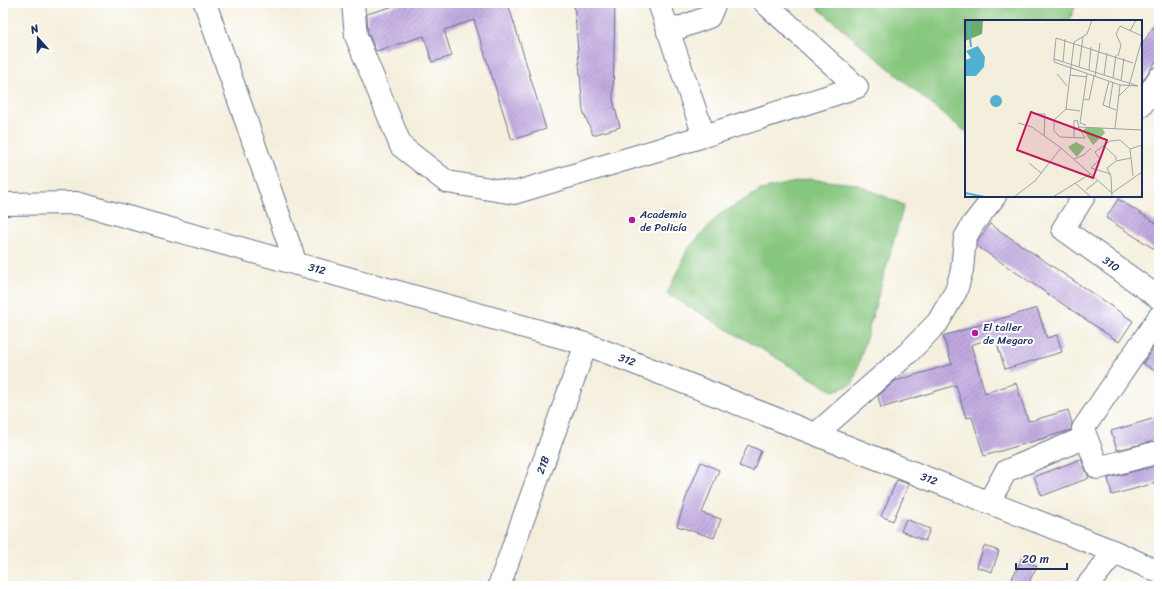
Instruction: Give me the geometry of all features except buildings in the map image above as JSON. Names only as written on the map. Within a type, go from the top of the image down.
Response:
[{"type":"street","points":[[205,3],[296,264]]},
{"type":"street","points":[[353,3],[356,36],[401,146],[447,182],[514,193],[704,136],[857,87],[765,3]]},
{"type":"street","points":[[659,3],[704,136]]},
{"type":"street","points":[[668,32],[709,17],[714,3]]},
{"type":"street","points":[[1149,101],[1159,78]]},
{"type":"street","points":[[816,434],[908,354],[938,322],[956,291],[962,270],[965,238],[973,224],[994,197]]},
{"type":"street","name":"310","points":[[1083,197],[1063,229],[1159,298]]},
{"type":"street","name":"312","points":[[3,204],[77,203],[586,344],[1115,552],[1159,572]]},
{"type":"street","points":[[1159,317],[1083,429],[1098,468],[1159,452]]},
{"type":"street","name":"21B","points":[[499,586],[586,344]]},
{"type":"street","points":[[989,502],[1006,471],[1086,437]]},
{"type":"street","points":[[1087,586],[1115,552]]},
{"type":"green space","points":[[812,3],[1077,3],[1069,20],[965,20],[965,131]]},
{"type":"green space","points":[[808,179],[856,184],[904,205],[853,384],[833,391],[667,294],[687,250],[720,214],[761,190]]},
{"type":"place","name":"Academia de Policía","points":[[632,220]]},
{"type":"place","name":"El taller de Megaro","points":[[975,333]]}]
